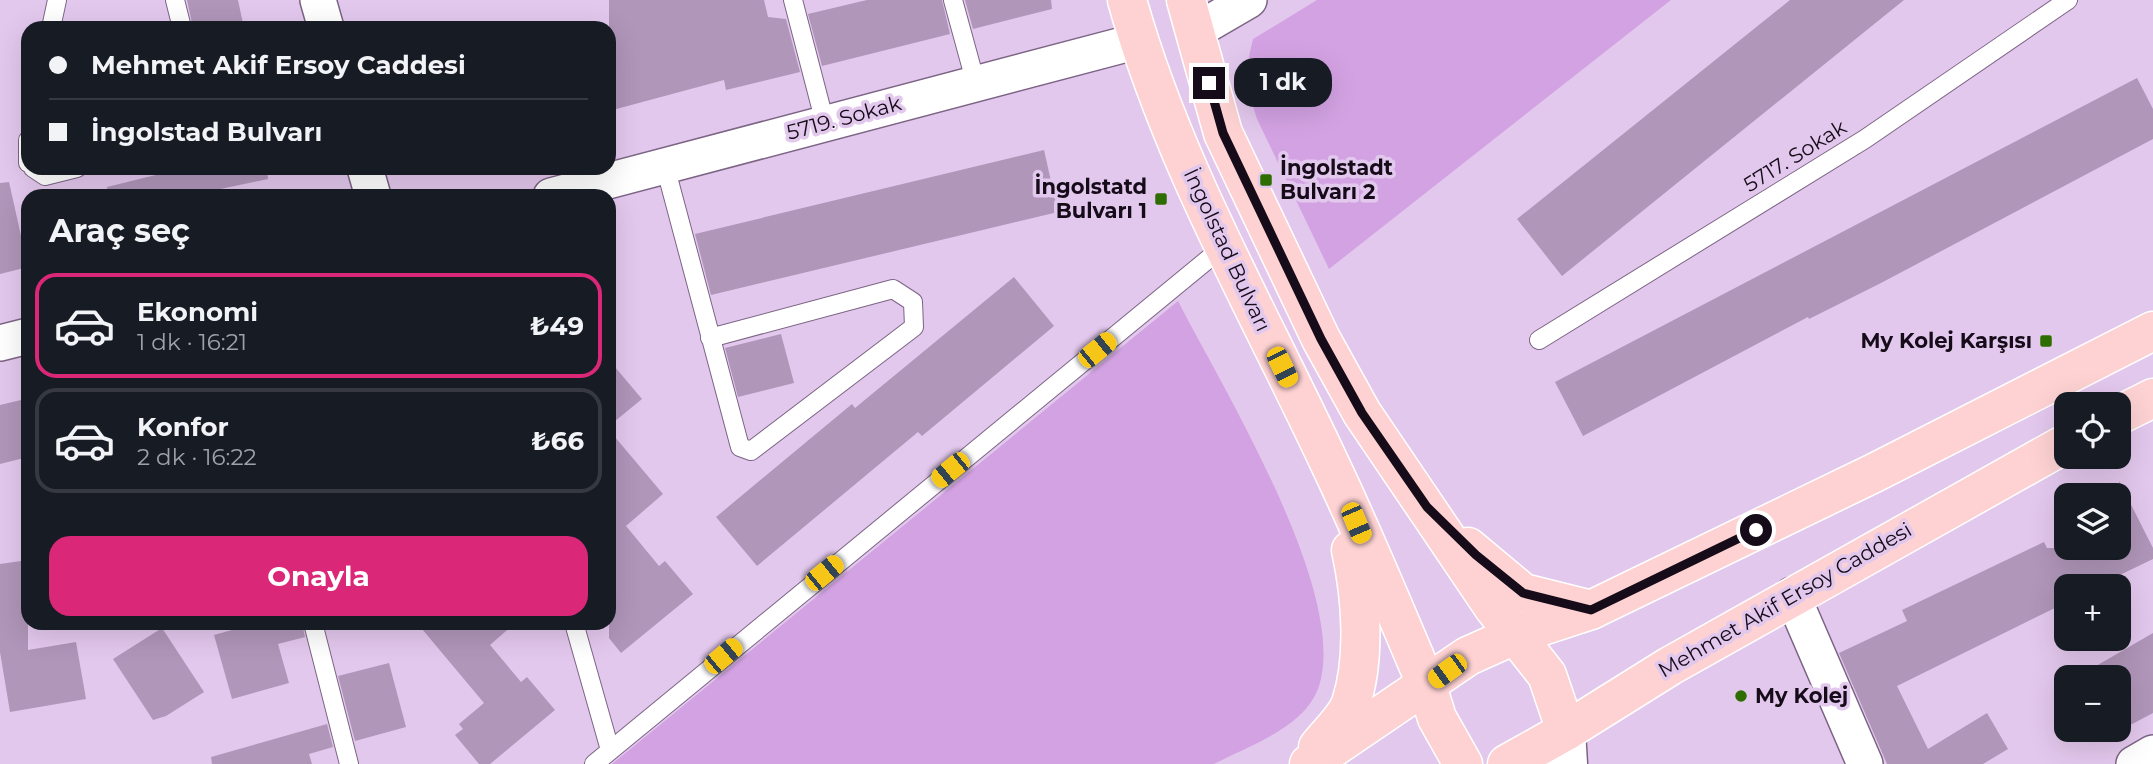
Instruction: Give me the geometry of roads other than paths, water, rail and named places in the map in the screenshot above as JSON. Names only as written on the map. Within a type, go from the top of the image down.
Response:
[{"type":"main road","name":"İngolstad Bulvarı","points":[[1127,0],[1138,41],[1223,247],[1330,463],[1427,686],[1437,718],[1463,764]]},
{"type":"main road","points":[[1190,16],[1223,133],[1321,339],[1362,413],[1515,635],[1547,675],[1567,748]]},
{"type":"main road","points":[[1307,764],[1468,656],[1515,635],[1591,610],[1862,479],[2153,331]]},
{"type":"main road","points":[[2131,409],[2153,398]]},
{"type":"main road","name":"Mehmet Akif Ersoy Caddesi","points":[[1507,764],[1567,748],[1670,666],[1792,595],[2054,450]]},
{"type":"main road","points":[[1307,764],[1350,704],[1360,639],[1360,590],[1330,463]]},
{"type":"main road","points":[[1427,507],[1476,555],[1523,593],[1591,610]]},
{"type":"street","points":[[318,0],[324,21]]},
{"type":"street","points":[[1190,16],[1249,0]]},
{"type":"street","name":"5719. Sokak","points":[[578,189],[1138,41]]},
{"type":"street","points":[[0,344],[21,338]]},
{"type":"street","points":[[1792,595],[1865,764]]},
{"type":"street","points":[[2134,764],[2153,753]]},
{"type":"lane","points":[[52,21],[57,0]]},
{"type":"lane","points":[[176,0],[180,21]]},
{"type":"lane","points":[[793,0],[825,123]]},
{"type":"lane","points":[[953,0],[976,84]]},
{"type":"lane","name":"5717. Sokak","points":[[1539,341],[1865,139],[2068,0]]},
{"type":"lane","points":[[665,166],[710,338],[740,447],[751,451],[914,327],[915,312],[913,302],[893,289],[710,338]]},
{"type":"lane","points":[[594,764],[1223,247]]},
{"type":"lane","points":[[315,630],[349,764]]},
{"type":"lane","points":[[576,630],[610,750]]},
{"type":"place","name":"İngolstadt Bulvarı 2","points":[[1266,180]]},
{"type":"place","name":"İngolstatd Bulvarı 1","points":[[1161,199]]},
{"type":"place","name":"My Kolej Karşısı","points":[[2046,341]]},
{"type":"place","name":"My Kolej","points":[[1741,696]]}]
